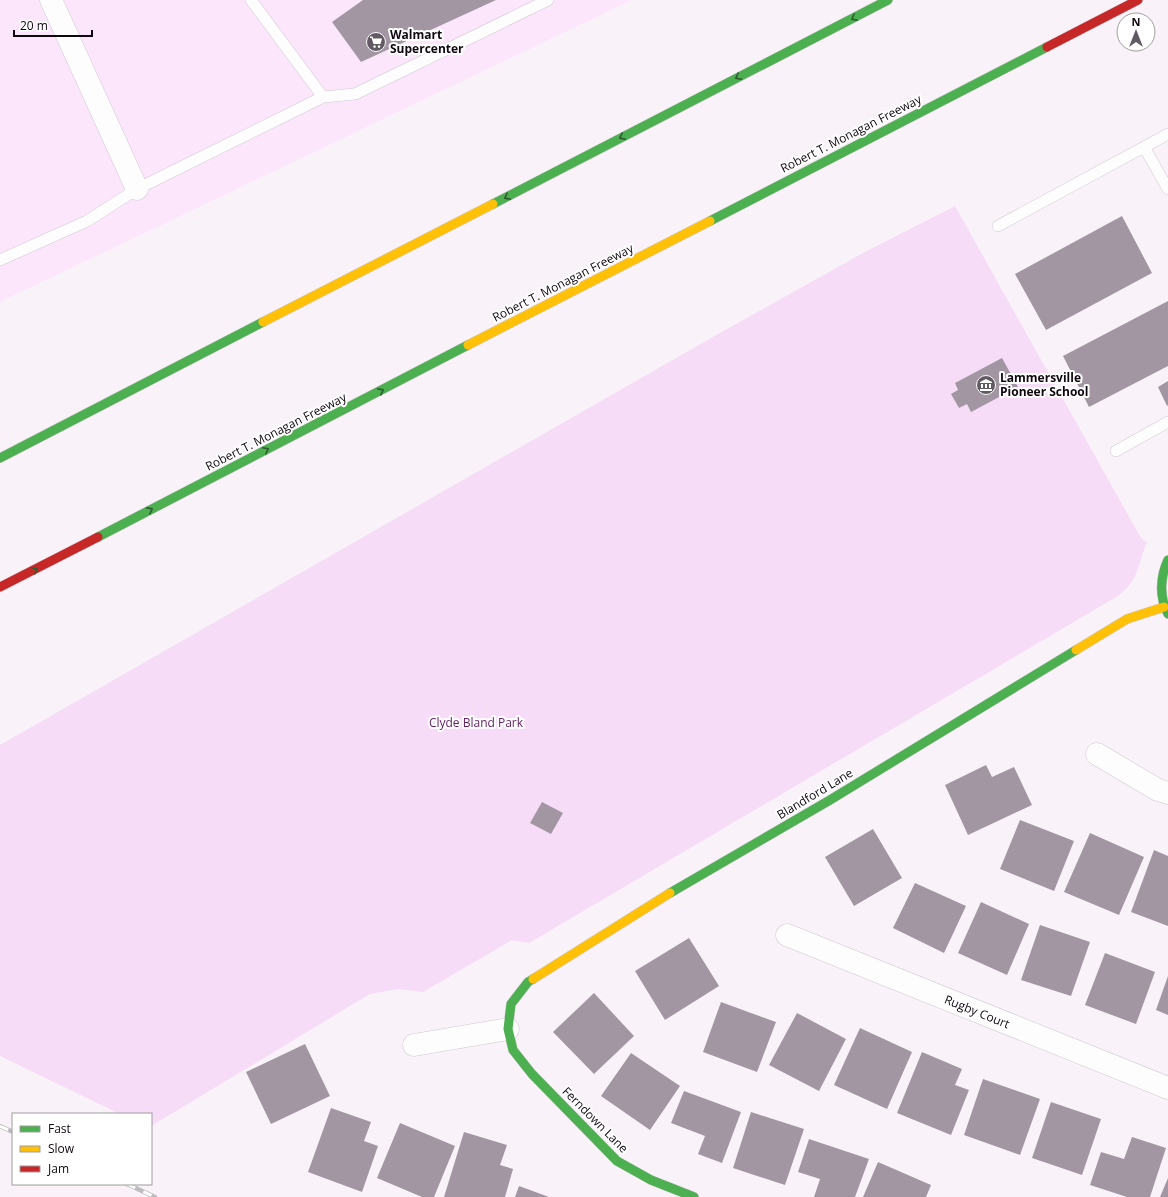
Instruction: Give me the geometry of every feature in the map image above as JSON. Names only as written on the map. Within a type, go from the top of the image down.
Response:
[{"type":"main road","points":[[0,458],[888,0]]},
{"type":"main road","name":"Robert T. Monagan Freeway","points":[[0,588],[1138,0]]},
{"type":"main road","points":[[1166,611],[1162,593],[1164,566],[1168,560]]},
{"type":"main road","name":"Blandford Lane","points":[[508,1029],[511,1004],[528,982],[665,896],[830,800],[1127,619],[1166,611]]},
{"type":"main road","name":"Ferndown Lane","points":[[508,1029],[513,1050],[532,1074],[617,1161],[651,1180],[694,1197]]},
{"type":"street","points":[[51,0],[137,189]]},
{"type":"street","points":[[1097,754],[1158,790],[1168,793]]},
{"type":"street","name":"Rugby Court","points":[[787,935],[1168,1088]]},
{"type":"street","points":[[414,1045],[508,1029]]},
{"type":"lane","points":[[251,0],[323,97]]},
{"type":"lane","points":[[0,260],[87,221],[137,189],[323,97],[355,94],[548,0]]},
{"type":"lane","points":[[998,226],[1168,134]]},
{"type":"lane","points":[[1144,147],[1168,189]]},
{"type":"lane","points":[[1116,451],[1168,422]]},
{"type":"shaded area","points":[[0,0],[632,0],[0,302]]},
{"type":"green space","name":"Clyde Bland Park","points":[[955,206],[1141,538],[1147,542],[1134,578],[1125,590],[1118,596],[529,943],[512,940],[423,992],[398,989],[370,994],[152,1125],[152,1113],[118,1113],[0,1056],[0,745],[711,338],[863,253]]},
{"type":"building","name":"Walmart Supercenter","points":[[363,0],[496,0],[361,62],[332,22]]},
{"type":"building","points":[[1122,216],[1152,273],[1046,330],[1015,274]]},
{"type":"building","points":[[1168,301],[1168,366],[1089,407],[1063,356]]},
{"type":"building","name":"Lammersville Pioneer School","points":[[1002,358],[1018,387],[971,412],[967,404],[959,408],[951,394],[958,390],[955,383]]},
{"type":"building","points":[[1168,381],[1168,405],[1167,406],[1158,387]]},
{"type":"building","points":[[986,765],[992,777],[1014,767],[1032,805],[968,835],[945,785]]},
{"type":"building","points":[[542,802],[563,813],[551,834],[530,823]]},
{"type":"building","points":[[1020,820],[1074,841],[1054,891],[1000,869]]},
{"type":"building","points":[[873,829],[902,878],[854,906],[825,857]]},
{"type":"building","points":[[1090,833],[1144,857],[1119,915],[1064,892]]},
{"type":"building","points":[[1154,850],[1168,856],[1168,926],[1131,912]]},
{"type":"building","points":[[915,883],[966,906],[944,953],[893,928]]},
{"type":"building","points":[[981,902],[1029,924],[1007,975],[958,953]]},
{"type":"building","points":[[1040,925],[1090,942],[1071,996],[1021,980]]},
{"type":"building","points":[[689,938],[719,986],[665,1020],[635,971]]},
{"type":"building","points":[[1105,953],[1155,972],[1136,1024],[1085,1005]]},
{"type":"building","points":[[1168,976],[1168,1015],[1156,1010]]},
{"type":"building","points":[[594,993],[634,1036],[594,1074],[553,1032]]},
{"type":"building","points":[[721,1002],[776,1022],[757,1072],[703,1052]]},
{"type":"building","points":[[797,1013],[846,1039],[819,1091],[769,1065]]},
{"type":"building","points":[[860,1028],[912,1052],[887,1109],[834,1085]]},
{"type":"building","points":[[305,1044],[330,1096],[271,1124],[246,1072]]},
{"type":"building","points":[[922,1052],[962,1069],[955,1085],[969,1090],[951,1135],[897,1113]]},
{"type":"building","points":[[631,1053],[680,1086],[650,1130],[601,1096]]},
{"type":"building","points":[[983,1079],[1040,1099],[1020,1155],[964,1135]]},
{"type":"building","points":[[684,1091],[741,1112],[722,1163],[698,1154],[705,1136],[671,1123]]},
{"type":"building","points":[[1051,1102],[1101,1119],[1082,1175],[1032,1158]]},
{"type":"building","points":[[331,1108],[371,1122],[364,1141],[378,1146],[362,1192],[308,1172]]},
{"type":"building","points":[[751,1112],[804,1129],[785,1185],[733,1168]]},
{"type":"building","points":[[400,1123],[455,1146],[434,1197],[422,1197],[377,1178]]},
{"type":"building","points":[[464,1132],[507,1145],[500,1165],[513,1169],[505,1197],[444,1197]]},
{"type":"building","points":[[1132,1137],[1166,1148],[1150,1197],[1127,1197],[1090,1185],[1101,1152],[1124,1159]]},
{"type":"building","points":[[809,1139],[869,1159],[855,1197],[814,1197],[820,1179],[798,1172]]},
{"type":"building","points":[[878,1162],[931,1185],[926,1197],[863,1197]]},
{"type":"building","points":[[1168,1178],[1168,1197],[1160,1197]]},
{"type":"building","points":[[519,1186],[549,1197],[515,1197]]},
{"type":"railway","points":[[0,1126],[12,1132]]},
{"type":"railway","points":[[129,1185],[155,1197]]},
{"type":"traffic: fast","points":[[493,204],[888,0]]},
{"type":"traffic: fast","points":[[710,221],[1047,47]]},
{"type":"traffic: fast","points":[[0,458],[263,322]]},
{"type":"traffic: fast","points":[[98,537],[468,345]]},
{"type":"traffic: fast","points":[[1168,560],[1162,580],[1163,601],[1168,614]]},
{"type":"traffic: fast","points":[[670,893],[830,800],[1076,650]]},
{"type":"traffic: fast","points":[[533,979],[528,982],[511,1004],[508,1029],[513,1050],[532,1074],[617,1161],[651,1180],[694,1197]]},
{"type":"traffic: slow","points":[[263,322],[493,204]]},
{"type":"traffic: slow","points":[[468,345],[710,221]]},
{"type":"traffic: slow","points":[[1076,650],[1127,619],[1164,607]]},
{"type":"traffic: slow","points":[[533,979],[670,893]]},
{"type":"traffic: jam","points":[[1047,47],[1138,0]]},
{"type":"traffic: jam","points":[[0,587],[98,537]]},
{"type":"place","name":"Walmart Supercenter","points":[[376,42]]},
{"type":"place","name":"Lammersville Pioneer School","points":[[986,385]]}]
